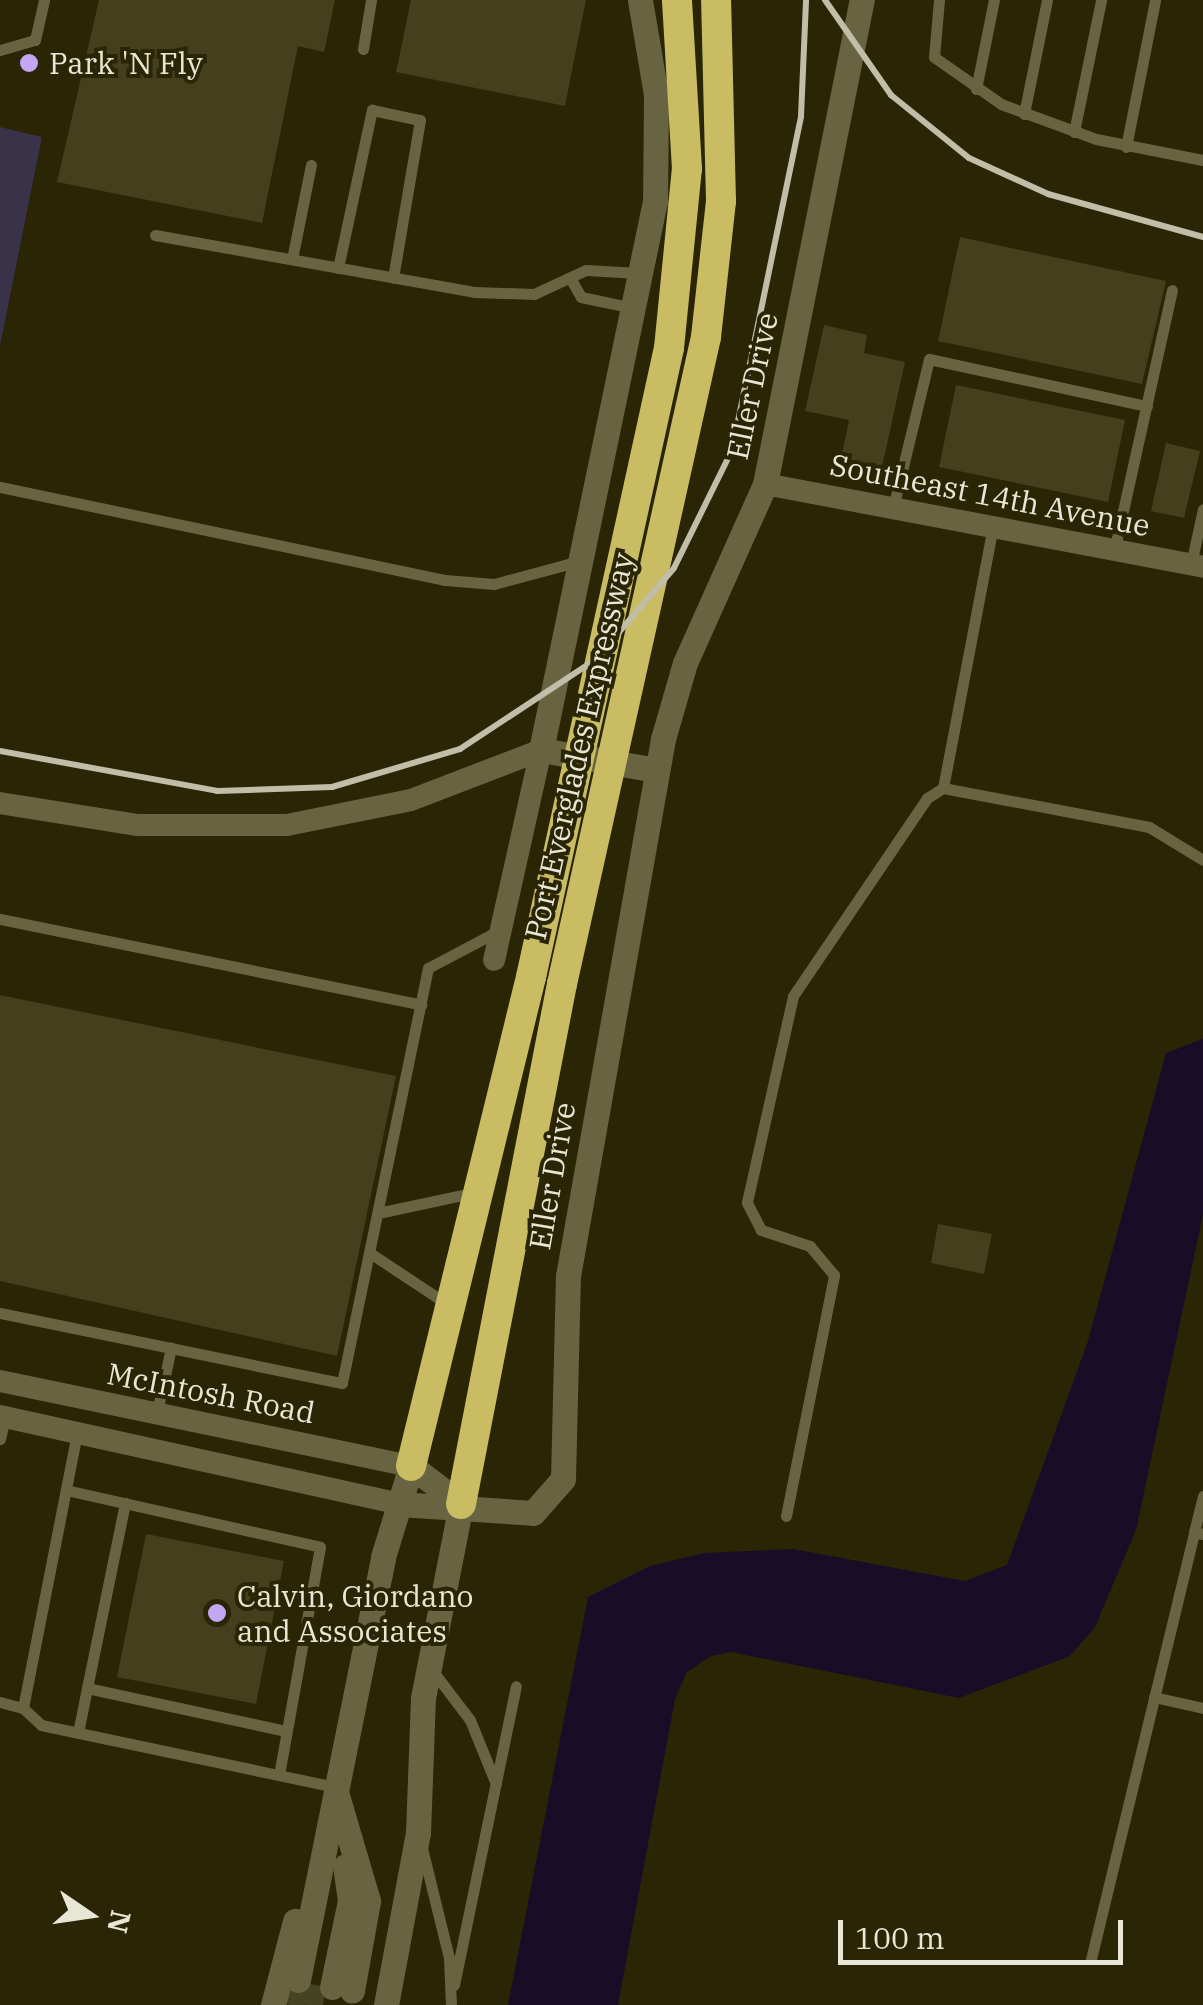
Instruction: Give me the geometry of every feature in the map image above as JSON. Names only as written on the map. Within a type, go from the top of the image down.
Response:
[{"type":"highway","name":"Port Everglades Expressway","points":[[410,1466],[531,977],[674,318],[687,169],[677,0]]},
{"type":"highway","name":"Port Everglades Expressway","points":[[461,1504],[562,984],[706,337],[722,184],[716,0]]},
{"type":"street","points":[[494,960],[642,274],[658,133],[640,0]]},
{"type":"street","name":"Eller Drive","points":[[399,1504],[461,1504],[533,1512],[563,1479],[568,1276],[657,770],[685,663],[765,484],[862,0]]},
{"type":"street","name":"Southeast 14th Avenue","points":[[765,484],[1115,547],[1197,566]]},
{"type":"street","points":[[0,803],[138,825],[287,826],[396,804],[541,750],[657,770]]},
{"type":"street","name":"McIntosh Road","points":[[0,1381],[410,1466]]},
{"type":"street","points":[[2,1424],[77,1432],[399,1504]]},
{"type":"street","points":[[273,2005],[334,1787],[410,1466],[461,1504],[429,1667],[418,1833],[386,2005]]},
{"type":"street","points":[[334,1787],[368,1901],[324,1986],[329,1904],[334,1787]]},
{"type":"lane","points":[[0,50],[36,40],[44,0]]},
{"type":"lane","points":[[363,49],[372,0]]},
{"type":"lane","points":[[940,0],[934,57],[976,89],[1024,114],[1074,132],[1126,147],[1203,160]]},
{"type":"lane","points":[[976,89],[994,0]]},
{"type":"lane","points":[[1024,114],[1048,0]]},
{"type":"lane","points":[[1074,132],[1101,0]]},
{"type":"lane","points":[[1126,147],[1156,0]]},
{"type":"lane","points":[[338,268],[372,110],[420,120],[394,278]]},
{"type":"lane","points":[[292,260],[311,165]]},
{"type":"lane","points":[[155,235],[394,278],[534,294],[572,281],[586,270],[642,274]]},
{"type":"lane","points":[[572,281],[582,297],[635,308]]},
{"type":"lane","points":[[1115,547],[1172,290]]},
{"type":"lane","points":[[893,508],[929,358],[1147,406]]},
{"type":"lane","points":[[0,487],[444,580],[494,584],[583,560]]},
{"type":"lane","points":[[1197,566],[1203,510]]},
{"type":"lane","points":[[943,788],[993,525]]},
{"type":"lane","points":[[786,1516],[834,1275],[810,1246],[776,1238],[750,1217],[774,1075],[794,996],[927,798],[943,788],[1149,827],[1203,860]]},
{"type":"lane","points":[[0,919],[421,1005]]},
{"type":"lane","points":[[0,1314],[342,1383],[428,968],[501,929]]},
{"type":"lane","points":[[378,1213],[476,1192]]},
{"type":"lane","points":[[370,1253],[450,1306]]},
{"type":"lane","points":[[157,1412],[171,1348]]},
{"type":"lane","points":[[23,1708],[77,1432]]},
{"type":"lane","points":[[66,1490],[320,1547],[278,1774]]},
{"type":"lane","points":[[1091,1960],[1198,1533],[1203,1496]]},
{"type":"lane","points":[[78,1732],[125,1503]]},
{"type":"lane","points":[[429,1667],[470,1720],[497,1786]]},
{"type":"lane","points":[[451,2005],[516,1686]]},
{"type":"lane","points":[[87,1688],[286,1731]]},
{"type":"lane","points":[[1154,1697],[1203,1708]]},
{"type":"lane","points":[[0,1702],[23,1708],[41,1725],[334,1787]]},
{"type":"lane","points":[[418,1833],[454,1985]]},
{"type":"shaded area","points":[[0,127],[42,137],[0,346]]},
{"type":"shaded area","points":[[1203,1039],[1203,1214],[1136,1530],[1095,1627],[1070,1656],[959,1698],[731,1652],[711,1656],[687,1672],[675,1699],[618,2005],[508,2005],[588,1597],[650,1566],[705,1553],[793,1549],[965,1581],[1007,1565],[1088,1341],[1166,1053]]},
{"type":"building","points":[[99,0],[335,0],[324,52],[298,46],[262,223],[57,182]]},
{"type":"building","points":[[411,0],[586,0],[565,106],[396,72]]},
{"type":"building","points":[[960,237],[1166,281],[1142,384],[938,341]]},
{"type":"building","points":[[824,325],[867,335],[864,353],[905,362],[882,467],[841,458],[849,420],[805,411]]},
{"type":"building","points":[[956,385],[1125,420],[1108,502],[939,467]]},
{"type":"building","points":[[1166,443],[1200,451],[1184,518],[1151,511]]},
{"type":"building","points":[[0,995],[396,1076],[337,1356],[0,1281]]},
{"type":"building","points":[[938,1224],[992,1234],[984,1274],[931,1263]]},
{"type":"building","points":[[146,1534],[284,1561],[256,1704],[117,1677]]},
{"type":"tunnel","points":[[292,2005],[298,1980]]},
{"type":"tunnel","points":[[310,2005],[314,1984]]},
{"type":"railway","points":[[0,751],[217,791],[332,787],[460,749],[595,660],[674,568],[732,450],[801,116],[806,0]]},
{"type":"railway","points":[[825,0],[891,95],[969,158],[1048,194],[1203,237]]},
{"type":"place","name":"Park 'N Fly","points":[[29,63]]},
{"type":"place","name":"Calvin, Giordano and Associates","points":[[217,1613]]}]
